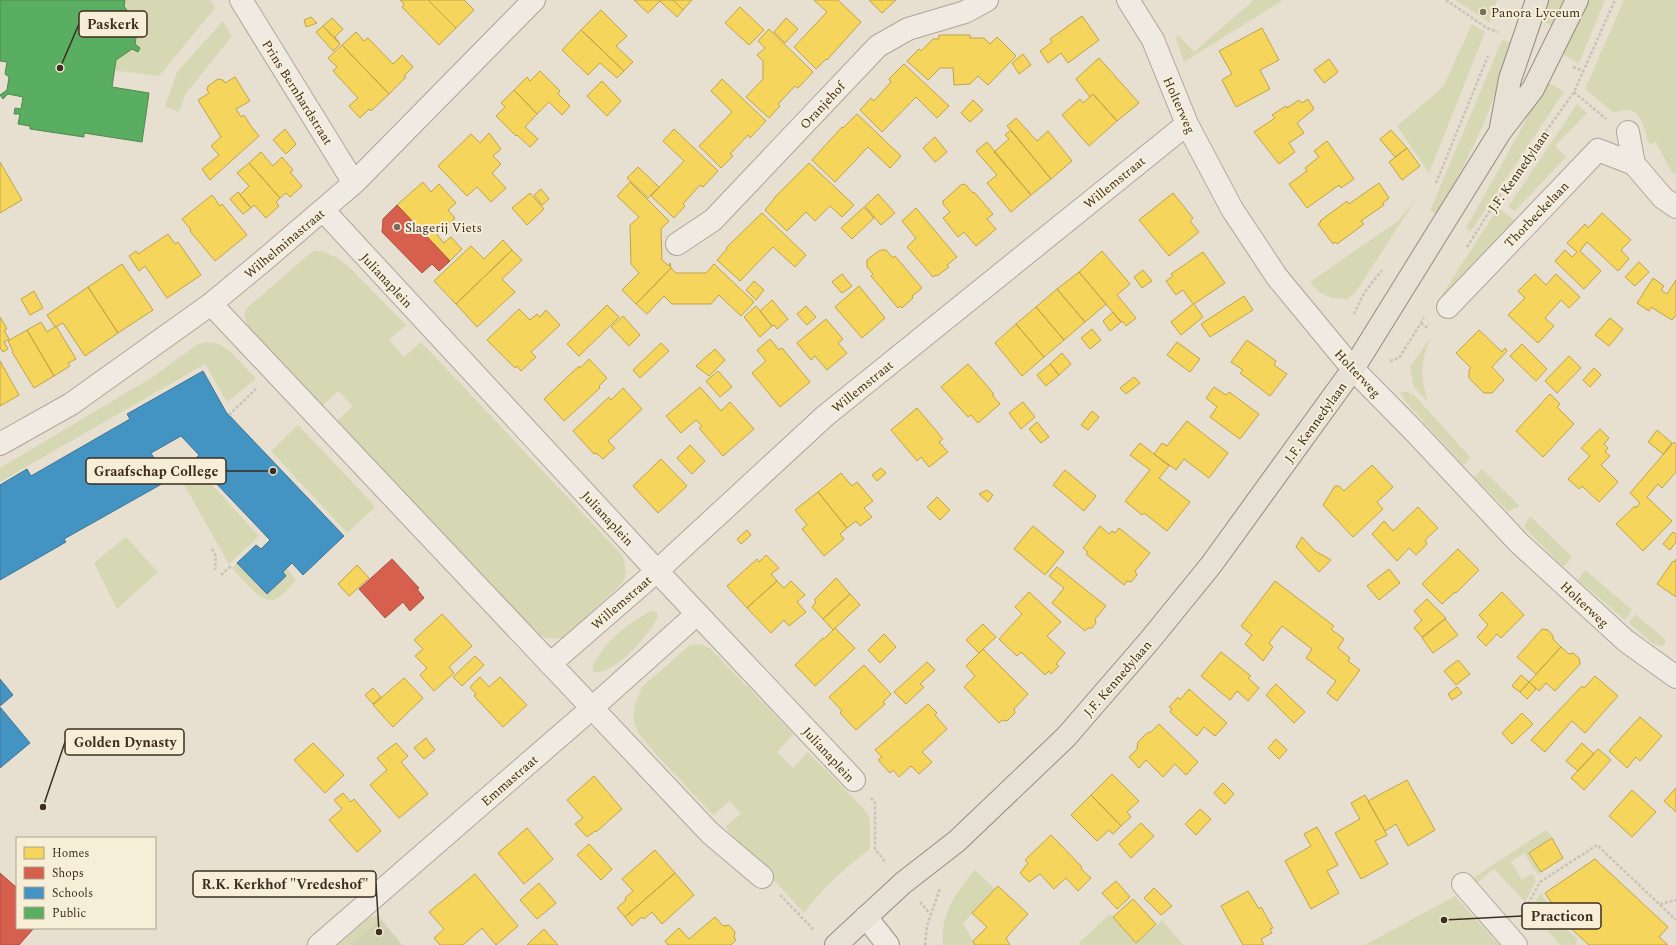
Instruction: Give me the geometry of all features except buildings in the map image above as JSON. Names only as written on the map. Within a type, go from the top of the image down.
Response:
[{"type":"main road","name":"J.F. Kennedylaan","points":[[1500,132],[1510,79],[1537,0]]},
{"type":"main road","name":"J.F. Kennedylaan","points":[[827,940],[866,917],[903,883],[956,841],[1066,737],[1150,640],[1212,565],[1352,369],[1500,132],[1533,89],[1577,0]]},
{"type":"street","name":"Prins Bernhardstraat","points":[[241,0],[354,183]]},
{"type":"street","name":"Wilhelminastraat","points":[[0,444],[71,404],[211,304],[354,183],[534,0]]},
{"type":"street","name":"Oranjehof","points":[[678,244],[713,220],[878,46],[908,29],[966,12],[987,0]]},
{"type":"street","name":"Holterweg","points":[[1128,0],[1153,40],[1187,124],[1232,209],[1277,277],[1352,369],[1414,431],[1519,543],[1626,641],[1676,677]]},
{"type":"street","name":"Willemstraat","points":[[550,664],[657,571],[825,416],[1187,124]]},
{"type":"street","points":[[1628,132],[1634,164],[1663,198],[1676,207]]},
{"type":"street","name":"Thorbeckelaan","points":[[1448,307],[1598,150],[1634,164]]},
{"type":"street","name":"Julianaplein","points":[[323,210],[697,614],[854,780]]},
{"type":"street","points":[[211,304],[710,833],[762,877]]},
{"type":"street","name":"Emmastraat","points":[[319,945],[592,708],[697,614]]},
{"type":"street","points":[[1463,884],[1516,945]]},
{"type":"street","points":[[866,917],[888,945]]},
{"type":"path","name":"J.F. Kennedylaan","points":[[1464,251],[1496,201],[1574,92],[1615,0]]},
{"type":"path","points":[[1498,32],[1500,26]]},
{"type":"path","points":[[1433,189],[1489,54]]},
{"type":"path","points":[[1574,92],[1609,122],[1628,132]]},
{"type":"path","points":[[1354,315],[1364,293],[1385,265]]},
{"type":"path","name":"J.F. Kennedylaan","points":[[1352,369],[1399,358],[1425,317]]},
{"type":"path","points":[[229,415],[275,372]]},
{"type":"path","points":[[212,549],[216,556],[216,570]]},
{"type":"path","points":[[220,575],[231,566]]},
{"type":"path","name":"Julianaplein","points":[[854,780],[875,803],[875,831]]},
{"type":"path","points":[[1501,928],[1527,906],[1540,882],[1597,845],[1676,920]]},
{"type":"path","points":[[925,945],[927,926],[941,886]]},
{"type":"path","points":[[1660,904],[1676,900]]},
{"type":"path","points":[[795,911],[827,940]]},
{"type":"green space","points":[[82,0],[210,0],[215,8],[159,76],[111,70]]},
{"type":"green space","points":[[1254,0],[1283,0],[1184,62],[1176,38],[1178,35],[1194,52]]},
{"type":"green space","name":"Panora Lyceum","points":[[1455,0],[1497,0],[1490,23]]},
{"type":"green space","points":[[1548,0],[1566,0],[1553,26],[1541,21]]},
{"type":"green space","points":[[1585,0],[1605,0],[1579,63],[1562,54]]},
{"type":"green space","points":[[1624,0],[1676,0],[1676,175],[1671,171],[1656,142],[1649,144],[1645,129],[1639,117],[1635,113],[1630,110],[1623,110],[1614,113],[1585,89]]},
{"type":"green space","points":[[223,21],[232,36],[185,95],[179,112],[165,106],[177,72]]},
{"type":"green space","points":[[1472,24],[1485,32],[1429,173],[1397,126],[1443,87]]},
{"type":"green space","points":[[1502,40],[1515,44],[1482,128],[1456,181],[1437,214],[1430,211]]},
{"type":"green space","points":[[1546,81],[1564,92],[1471,231],[1466,228],[1518,135]]},
{"type":"green space","points":[[1577,104],[1587,113],[1555,146],[1566,157],[1515,211],[1508,207]]},
{"type":"green space","points":[[1417,198],[1355,293],[1347,299],[1332,298],[1319,292],[1310,282],[1398,221]]},
{"type":"green space","points":[[1498,208],[1516,221],[1444,296],[1442,295]]},
{"type":"green space","points":[[315,251],[320,251],[336,257],[351,269],[406,325],[389,340],[404,357],[421,342],[623,556],[626,573],[623,582],[563,639],[546,638],[538,634],[337,421],[353,406],[338,391],[322,406],[251,332],[246,323],[245,317],[247,308],[309,254]]},
{"type":"green space","points":[[1430,338],[1423,362],[1425,393],[1428,402],[1414,387],[1410,367]]},
{"type":"green space","points":[[207,342],[217,343],[229,350],[256,379],[227,402],[205,364],[0,482],[0,468],[151,378],[198,344]]},
{"type":"green space","points":[[1400,392],[1407,392],[1414,395],[1471,458],[1463,465],[1405,401]]},
{"type":"green space","points":[[298,425],[373,504],[374,508],[347,533],[271,451]]},
{"type":"green space","points":[[191,462],[259,536],[229,564],[178,474]]},
{"type":"green space","points":[[1482,469],[1520,506],[1508,511],[1474,477]]},
{"type":"green space","points":[[1530,516],[1572,557],[1563,567],[1524,527]]},
{"type":"green space","points":[[126,537],[158,572],[117,609],[94,563]]},
{"type":"green space","points":[[237,563],[287,568],[296,581],[281,596],[270,600],[264,598],[252,589],[232,568]]},
{"type":"green space","points":[[1585,570],[1632,610],[1625,620],[1578,580]]},
{"type":"green space","points":[[651,611],[656,612],[658,616],[648,632],[631,652],[611,667],[602,671],[594,672],[592,667],[597,658],[617,634]]},
{"type":"green space","points":[[1635,614],[1666,640],[1662,647],[1652,643],[1629,623]]},
{"type":"green space","points":[[700,644],[711,649],[793,734],[777,752],[793,768],[808,752],[864,809],[870,819],[870,849],[835,878],[804,913],[725,827],[741,814],[730,801],[713,815],[652,750],[637,731],[633,717],[636,702],[642,687],[690,645]]},
{"type":"green space","points":[[1546,830],[1552,838],[1529,853],[1541,872],[1538,875],[1524,853],[1511,862],[1522,880],[1532,874],[1536,881],[1525,902],[1494,869],[1477,883],[1473,878]]},
{"type":"green space","points":[[975,870],[995,889],[963,923],[975,945],[943,945],[944,923],[947,913],[956,895]]},
{"type":"green space","points":[[1541,893],[1560,923],[1577,939],[1577,945],[1560,945],[1530,910]]},
{"type":"green space","points":[[1455,896],[1499,945],[1365,945]]},
{"type":"green space","points":[[1110,914],[1136,943],[1162,920],[1183,945],[1080,945],[1079,943]]},
{"type":"green space","points":[[378,916],[381,919],[351,945],[338,945],[370,917]]},
{"type":"green space","points":[[381,919],[402,945],[351,945]]},
{"type":"place","name":"Panora Lyceum","points":[[1483,12]]},
{"type":"place","name":"Paskerk","points":[[60,68]]},
{"type":"place","name":"Slagerij Viets","points":[[397,227]]},
{"type":"place","name":"Graafschap College","points":[[273,471]]},
{"type":"place","name":"Golden Dynasty","points":[[43,807]]},
{"type":"place","name":"Practicon","points":[[1444,920]]},
{"type":"place","name":"R.K. Kerkhof \"Vredeshof\"","points":[[379,932]]}]
